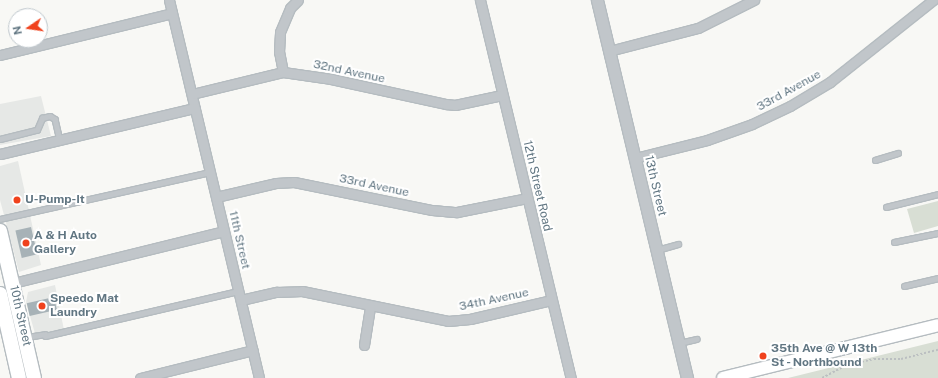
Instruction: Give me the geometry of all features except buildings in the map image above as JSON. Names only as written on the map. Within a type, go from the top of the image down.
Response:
[{"type":"main road","name":"10th Street","points":[[0,231],[34,378]]},
{"type":"main road","points":[[0,271],[12,283]]},
{"type":"main road","name":"10th Street","points":[[0,295],[19,378]]},
{"type":"main road","points":[[0,295],[10,303],[20,344],[29,354]]},
{"type":"main road","points":[[723,378],[938,325]]},
{"type":"street","points":[[169,0],[192,94]]},
{"type":"street","points":[[283,72],[279,52],[280,32],[287,15],[298,0]]},
{"type":"street","name":"12th Street Road","points":[[480,0],[571,378]]},
{"type":"street","name":"13th Street","points":[[597,0],[687,378]]},
{"type":"street","points":[[609,51],[698,28],[723,17],[754,0]]},
{"type":"street","name":"33rd Avenue","points":[[634,158],[707,140],[752,124],[790,106],[830,82],[933,0]]},
{"type":"street","points":[[0,55],[172,13]]},
{"type":"street","name":"32nd Avenue","points":[[192,94],[283,72],[331,79],[455,105],[502,95]]},
{"type":"street","name":"11th Street","points":[[192,94],[259,378]]},
{"type":"street","points":[[0,154],[195,108]]},
{"type":"street","name":"33rd Avenue","points":[[216,197],[276,184],[294,182],[432,210],[457,212],[527,198]]},
{"type":"street","points":[[12,283],[224,231]]},
{"type":"street","name":"34th Avenue","points":[[240,296],[302,290],[370,306],[448,321],[470,319],[552,300]]},
{"type":"street","points":[[364,344],[370,306]]},
{"type":"street","points":[[140,378],[252,350]]},
{"type":"lane","points":[[0,139],[37,130],[42,118],[50,116],[55,119],[60,140]]},
{"type":"lane","points":[[875,160],[898,153]]},
{"type":"lane","points":[[0,219],[210,172]]},
{"type":"lane","points":[[886,207],[938,194]]},
{"type":"lane","points":[[894,242],[938,233]]},
{"type":"lane","points":[[657,250],[678,244]]},
{"type":"lane","points":[[904,286],[938,278]]},
{"type":"lane","points":[[25,337],[45,335],[240,296]]},
{"type":"lane","points":[[679,344],[697,339]]},
{"type":"path","points":[[822,378],[846,365],[874,358],[901,359],[938,351]]},
{"type":"shaded area","points":[[41,96],[51,136],[0,145],[0,104]]},
{"type":"shaded area","points":[[18,161],[41,265],[19,272],[0,200],[0,166]]},
{"type":"shaded area","points":[[938,201],[938,226],[914,233],[907,209]]},
{"type":"shaded area","points":[[55,285],[64,330],[36,337],[26,302],[28,292]]},
{"type":"shaded area","points":[[938,341],[938,378],[788,378]]},
{"type":"place","name":"U-Pump-It","points":[[17,200]]},
{"type":"place","name":"A & H Auto Gallery","points":[[26,243]]},
{"type":"place","name":"Speedo Mat Laundry","points":[[42,306]]},
{"type":"place","name":"35th Ave @ W 13th St - Northbound","points":[[763,356]]}]
